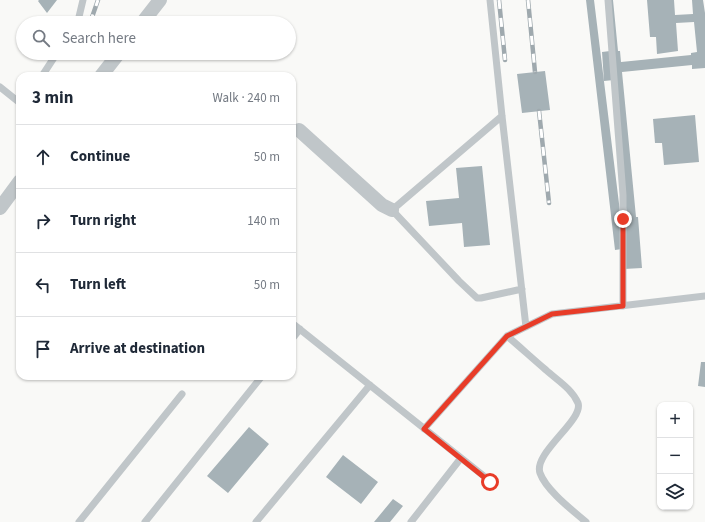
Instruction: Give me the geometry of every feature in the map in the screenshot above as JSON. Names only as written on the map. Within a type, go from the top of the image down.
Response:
[{"type":"street","points":[[147,16],[160,0]]},
{"type":"street","points":[[103,72],[113,60]]},
{"type":"street","points":[[299,130],[382,205],[392,210]]},
{"type":"street","points":[[0,208],[16,186]]},
{"type":"lane","points":[[78,16],[83,0]]},
{"type":"lane","points":[[490,0],[526,327]]},
{"type":"lane","points":[[608,0],[623,195],[623,306]]},
{"type":"lane","points":[[45,72],[52,60]]},
{"type":"lane","points":[[0,87],[16,100]]},
{"type":"lane","points":[[502,116],[392,210],[477,298],[522,289]]},
{"type":"lane","points":[[424,429],[507,336],[552,314],[705,296]]},
{"type":"lane","points":[[296,326],[490,482]]},
{"type":"lane","points":[[296,334],[300,329]]},
{"type":"lane","points":[[507,336],[570,391],[578,404],[578,411],[548,449],[539,464],[539,472],[545,484],[586,522]]},
{"type":"lane","points":[[145,522],[259,380]]},
{"type":"lane","points":[[256,522],[370,385]]},
{"type":"lane","points":[[79,522],[182,394]]},
{"type":"lane","points":[[411,522],[461,458]]},
{"type":"building","points":[[57,0],[47,13],[38,1]]},
{"type":"building","points":[[586,0],[594,0],[622,228],[624,218],[627,218],[614,80],[604,81],[602,52],[610,51],[605,0],[613,0],[618,51],[620,51],[621,62],[691,55],[691,53],[697,52],[694,22],[676,23],[678,51],[657,54],[656,37],[650,37],[647,0],[674,0],[675,15],[693,14],[692,0],[703,0],[705,13],[705,68],[692,69],[692,65],[622,72],[642,268],[624,269],[622,249],[615,250]]},
{"type":"building","points":[[545,71],[550,110],[522,113],[517,74]]},
{"type":"building","points":[[695,115],[699,162],[664,165],[662,143],[655,143],[653,119]]},
{"type":"building","points":[[482,166],[490,245],[464,247],[462,223],[429,226],[426,201],[459,198],[456,168]]},
{"type":"building","points":[[701,362],[705,362],[705,387],[698,386]]},
{"type":"building","points":[[249,427],[269,444],[228,493],[207,476]]},
{"type":"building","points":[[343,455],[378,482],[361,504],[326,477]]},
{"type":"building","points":[[393,499],[403,506],[390,522],[374,522]]},
{"type":"railway","points":[[92,16],[98,0]]},
{"type":"railway","points":[[499,0],[505,60]]},
{"type":"railway","points":[[528,0],[535,72]]},
{"type":"railway","points":[[539,111],[549,203]]},
{"type":"route","points":[[490,482],[424,429],[507,336],[552,314],[623,306],[623,219]]}]
